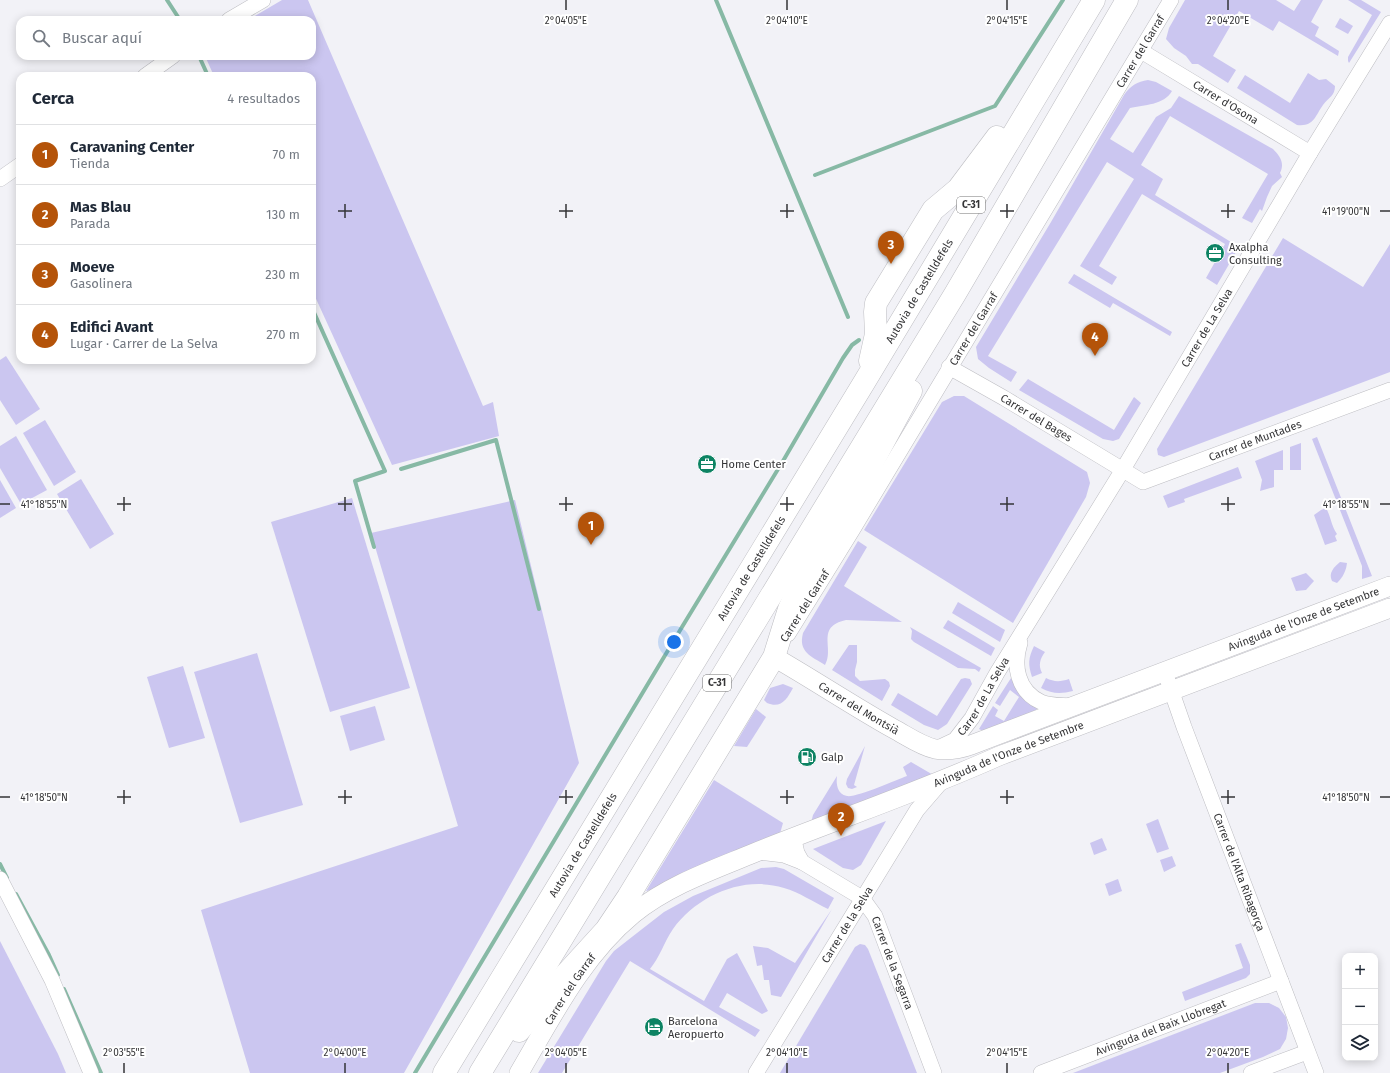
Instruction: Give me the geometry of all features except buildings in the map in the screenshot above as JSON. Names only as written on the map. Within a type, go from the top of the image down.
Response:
[{"type":"highway","name":"Autovia de Castelldefels","points":[[444,1073],[865,381],[1094,0]]},
{"type":"highway","name":"C-31","points":[[480,1073],[954,294],[1128,0]]},
{"type":"highway","points":[[865,381],[875,344],[876,303],[933,210],[958,190],[1076,30]]},
{"type":"highway","points":[[486,1073],[564,975],[606,930],[774,656],[789,609],[799,587],[851,502],[919,377],[954,294]]},
{"type":"highway","points":[[606,930],[633,914]]},
{"type":"main road","name":"Avinguda de l'Onze de Setembre","points":[[941,750],[971,745],[1390,586]]},
{"type":"main road","name":"Avinguda de l'Onze de Setembre","points":[[633,914],[685,881],[793,836],[943,780],[999,756],[1390,608]]},
{"type":"main road","name":"Carrer del Montsià","points":[[774,656],[877,719],[922,744],[941,750]]},
{"type":"main road","name":"Carrer del Garraf","points":[[520,1073],[556,1009],[588,961],[633,914]]},
{"type":"street","points":[[237,16],[263,0]]},
{"type":"street","name":"Carrer del Garraf","points":[[774,656],[857,522],[1171,0]]},
{"type":"street","name":"Carrer de La Selva","points":[[941,750],[959,735],[972,718],[1022,632],[1122,471],[1310,153],[1390,23]]},
{"type":"street","name":"Carrer d'Osona","points":[[1141,50],[1310,153]]},
{"type":"street","points":[[151,72],[167,60]]},
{"type":"street","points":[[0,179],[16,168]]},
{"type":"street","name":"Carrer del Bages","points":[[949,367],[1004,398],[1122,471]]},
{"type":"street","name":"Carrer de Muntades","points":[[1122,471],[1143,482],[1390,390]]},
{"type":"street","name":"Carrer de La Selva","points":[[1022,632],[1016,661],[1020,680],[1024,688],[1041,702],[1073,706]]},
{"type":"street","name":"Carrer de l'Alta Ribagorça","points":[[1165,671],[1171,691],[1316,1073]]},
{"type":"street","name":"Carrer de la Selva","points":[[756,1073],[917,810],[943,780]]},
{"type":"street","points":[[793,836],[796,853],[802,862]]},
{"type":"street","name":"Carrer de la Segarra","points":[[757,852],[780,854],[802,862],[862,898],[875,916],[934,1073]]},
{"type":"street","points":[[0,879],[52,980],[91,1073]]},
{"type":"street","name":"Avinguda del Baix Llobregat","points":[[1041,1073],[1281,982]]},
{"type":"street","points":[[1251,1073],[1308,1052]]},
{"type":"shaded area","points":[[282,0],[308,0],[315,16],[255,16]]},
{"type":"shaded area","points":[[1185,0],[1276,0],[1294,11],[1301,0],[1323,0],[1311,22],[1319,27],[1315,36],[1339,51],[1338,56],[1279,21],[1273,31],[1239,11],[1213,56],[1236,70],[1228,83],[1198,64],[1192,64],[1186,56],[1174,48],[1166,39],[1169,28]]},
{"type":"shaded area","points":[[1348,0],[1361,0],[1381,12],[1349,63],[1348,57],[1372,15]]},
{"type":"shaded area","points":[[1340,18],[1353,26],[1348,34],[1335,27]]},
{"type":"shaded area","points":[[316,19],[483,406],[493,402],[499,436],[392,465],[316,299],[316,72],[212,72],[207,60],[316,60]]},
{"type":"shaded area","points":[[1308,73],[1319,80],[1326,79],[1335,86],[1335,89],[1333,94],[1323,105],[1313,120],[1303,125],[1297,125],[1237,88],[1245,75],[1290,103]]},
{"type":"shaded area","points":[[1148,80],[1156,82],[1172,91],[1168,96],[1159,102],[1130,108],[1110,139],[1133,153],[1156,117],[1171,108],[1179,96],[1273,149],[1278,154],[1282,163],[1280,173],[1282,177],[1272,186],[1262,211],[1260,209],[1252,223],[1242,218],[1268,174],[1170,116],[1141,165],[1163,179],[1155,195],[1239,247],[1217,285],[1206,278],[1225,244],[1142,194],[1099,266],[1117,277],[1112,285],[1080,266],[1134,179],[1107,162],[988,356],[1017,372],[1011,382],[978,359],[976,347],[1051,222],[1124,95],[1134,84]]},
{"type":"shaded area","points":[[1283,238],[1363,287],[1390,244],[1390,372],[1164,457],[1158,455],[1157,449]]},
{"type":"shaded area","points":[[1074,274],[1172,332],[1170,336],[1113,303],[1110,308],[1068,283]]},
{"type":"shaded area","points":[[6,356],[40,409],[16,425],[0,400],[0,360]]},
{"type":"shaded area","points":[[1028,379],[1114,430],[1134,397],[1141,403],[1119,439],[1113,441],[1103,439],[1019,390]]},
{"type":"shaded area","points":[[954,396],[964,396],[1087,472],[1090,483],[1086,497],[1013,623],[864,530],[942,402]]},
{"type":"shaded area","points":[[45,420],[76,472],[54,486],[23,433]]},
{"type":"shaded area","points":[[16,436],[47,490],[21,504],[0,468],[0,446]]},
{"type":"shaded area","points":[[1317,437],[1372,576],[1362,579],[1362,566],[1312,439]]},
{"type":"shaded area","points":[[1301,443],[1301,470],[1290,470],[1290,447]]},
{"type":"shaded area","points":[[1283,450],[1283,470],[1274,470],[1274,487],[1260,491],[1262,480],[1255,461]]},
{"type":"shaded area","points":[[1238,467],[1242,478],[1184,499],[1185,502],[1168,508],[1163,496]]},
{"type":"shaded area","points":[[81,479],[114,534],[90,549],[57,494]]},
{"type":"shaded area","points":[[0,480],[16,508],[0,518]]},
{"type":"shaded area","points":[[352,498],[410,688],[330,712],[271,522]]},
{"type":"shaded area","points":[[515,500],[579,763],[404,1073],[250,1073],[201,910],[458,826],[371,533]]},
{"type":"shaded area","points":[[1326,508],[1337,534],[1335,536],[1337,541],[1325,545],[1314,515]]},
{"type":"shaded area","points":[[858,541],[867,547],[844,586],[902,622],[846,620],[837,623],[828,633],[828,658],[825,665],[807,653],[804,649],[802,645],[803,633]]},
{"type":"shaded area","points":[[1340,562],[1347,563],[1344,574],[1337,583],[1332,581],[1331,573]]},
{"type":"shaded area","points":[[1306,573],[1314,581],[1306,590],[1296,591],[1291,578]]},
{"type":"shaded area","points":[[958,602],[1005,630],[1000,642],[952,613]]},
{"type":"shaded area","points":[[948,620],[995,648],[991,656],[943,628]]},
{"type":"shaded area","points":[[910,627],[981,668],[979,672],[975,669],[958,668],[914,642],[911,639],[912,631]]},
{"type":"shaded area","points":[[849,645],[857,645],[855,676],[860,681],[885,679],[889,682],[890,686],[882,701],[832,670]]},
{"type":"shaded area","points":[[1034,646],[1045,652],[1040,662],[1042,673],[1032,677],[1029,662]]},
{"type":"shaded area","points":[[257,653],[303,805],[240,823],[194,672]]},
{"type":"shaded area","points":[[183,666],[205,738],[169,748],[147,677]]},
{"type":"shaded area","points":[[1011,678],[1021,696],[1037,708],[1036,710],[983,731],[979,729],[993,706],[998,710],[995,716],[1004,721],[1019,697],[1010,690],[1000,706],[995,703]]},
{"type":"shaded area","points":[[1046,678],[1057,681],[1069,679],[1073,691],[1057,693],[1045,690],[1041,688]]},
{"type":"shaded area","points":[[961,679],[970,679],[972,684],[947,724],[938,730],[924,725],[891,705],[898,693],[937,716]]},
{"type":"shaded area","points":[[783,684],[793,688],[783,702],[772,705],[764,700],[770,688]]},
{"type":"shaded area","points":[[375,706],[385,740],[350,751],[340,716]]},
{"type":"shaded area","points":[[756,709],[766,717],[747,747],[734,746]]},
{"type":"shaded area","points":[[865,746],[854,785],[857,787],[852,789],[848,788],[846,784],[847,779]]},
{"type":"shaded area","points":[[911,762],[935,776],[811,823],[813,815],[837,776],[839,791],[844,795],[852,796],[867,792],[907,776],[903,767]]},
{"type":"shaded area","points":[[714,780],[783,823],[779,837],[646,891]]},
{"type":"shaded area","points":[[1158,819],[1169,849],[1157,853],[1146,824]]},
{"type":"shaded area","points":[[886,821],[861,865],[853,870],[843,868],[813,849]]},
{"type":"shaded area","points":[[1102,838],[1107,850],[1094,855],[1090,843]]},
{"type":"shaded area","points":[[1172,856],[1176,866],[1164,872],[1160,860]]},
{"type":"shaded area","points":[[776,867],[784,869],[834,898],[828,909],[795,892],[768,885],[753,884],[722,891],[708,898],[683,917],[673,929],[657,960],[650,969],[704,1001],[727,959],[737,953],[768,1011],[762,1014],[727,993],[719,1007],[760,1030],[755,1037],[630,961],[562,1073],[538,1073],[606,961],[614,951],[664,912],[693,896],[761,868]]},
{"type":"shaded area","points":[[1118,879],[1122,891],[1109,896],[1105,884]]},
{"type":"shaded area","points":[[832,909],[781,997],[771,995],[769,980],[764,980],[762,965],[757,966],[753,946],[768,948],[795,963]]},
{"type":"shaded area","points":[[0,941],[58,1054],[66,1073],[0,1073]]},
{"type":"shaded area","points":[[1241,943],[1250,965],[1250,974],[1246,978],[1185,1001],[1182,992],[1243,968],[1235,945]]},
{"type":"shaded area","points":[[860,944],[865,945],[868,949],[917,1073],[780,1073],[855,947]]},
{"type":"shaded area","points":[[1255,1003],[1269,1003],[1279,1008],[1286,1017],[1288,1028],[1286,1039],[1280,1049],[1263,1057],[1220,1073],[1073,1073]]},
{"type":"waterway","points":[[167,0],[177,16]]},
{"type":"waterway","points":[[716,0],[848,317]]},
{"type":"waterway","points":[[815,175],[995,106],[1063,0]]},
{"type":"waterway","points":[[201,60],[206,72]]},
{"type":"waterway","points":[[316,317],[385,471],[355,481],[374,547]]},
{"type":"waterway","points":[[415,1073],[783,461],[843,358],[852,345],[859,340]]},
{"type":"waterway","points":[[401,469],[496,440],[539,609]]},
{"type":"waterway","points":[[0,864],[7,878]]},
{"type":"waterway","points":[[16,894],[49,955],[58,975]]},
{"type":"waterway","points":[[64,989],[101,1073]]},
{"type":"place","name":"Axalpha Consulting","points":[[1215,253]]},
{"type":"place","name":"Moeve","points":[[891,264]]},
{"type":"place","name":"Edifici Avant","points":[[1095,356]]},
{"type":"place","name":"Home Center","points":[[707,464]]},
{"type":"place","name":"Caravaning Center","points":[[591,545]]},
{"type":"place","name":"Galp","points":[[807,757]]},
{"type":"place","name":"Mas Blau","points":[[841,836]]},
{"type":"place","name":"Barcelona Aeropuerto","points":[[654,1027]]}]
